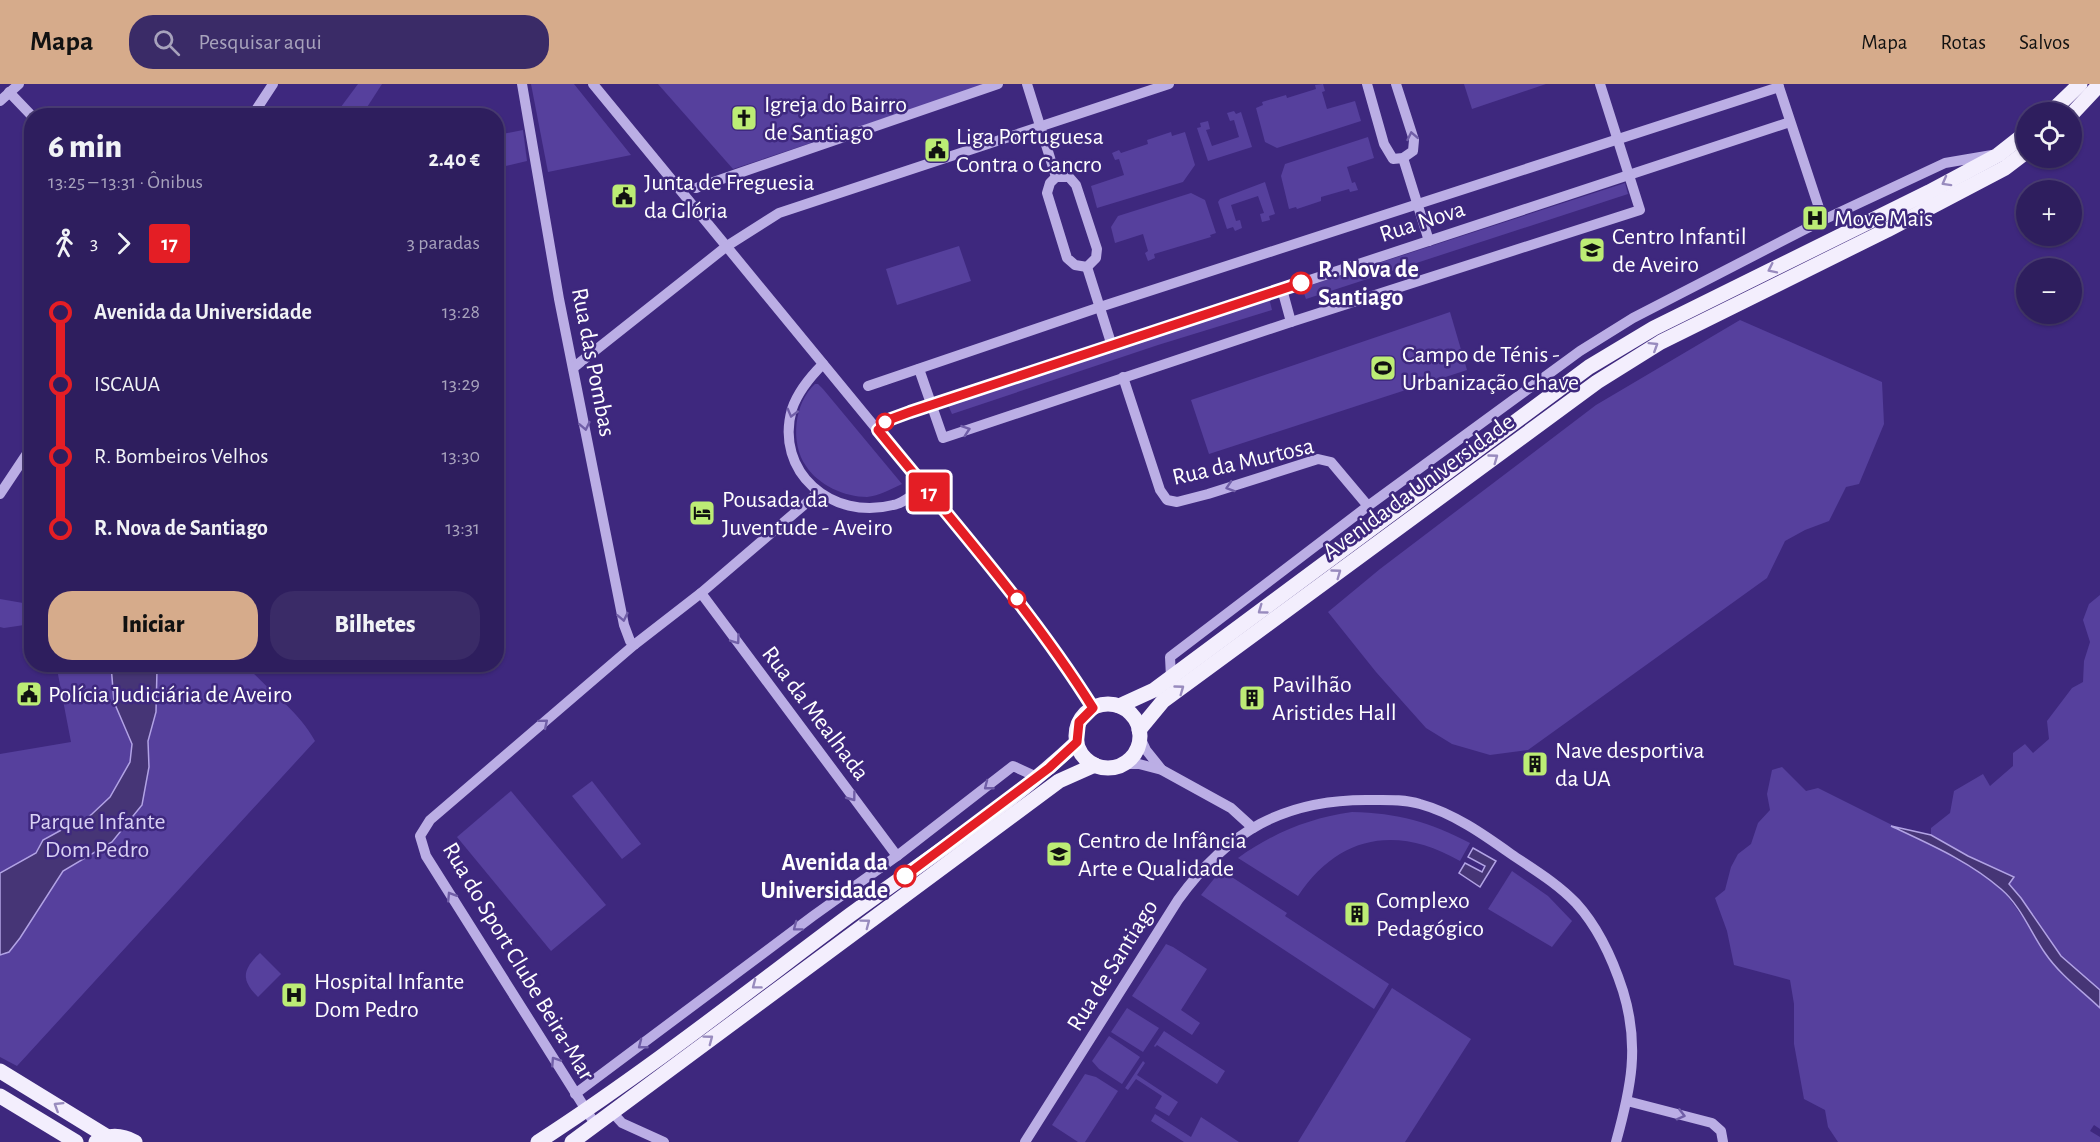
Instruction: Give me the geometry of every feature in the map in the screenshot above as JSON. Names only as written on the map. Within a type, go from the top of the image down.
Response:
[{"type":"main road","points":[[2061,102],[2080,84]]},
{"type":"main road","points":[[2082,103],[2100,84]]},
{"type":"main road","name":"Avenida da Universidade","points":[[1119,706],[1154,690],[1589,367],[1654,327],[1929,192],[1998,154],[2016,140]]},
{"type":"main road","name":"Avenida da Universidade","points":[[1139,734],[1163,701],[1597,382],[1661,342],[1897,225],[2005,168],[2016,160]]},
{"type":"main road","points":[[1110,704],[1119,706],[1128,712],[1135,720],[1139,734],[1136,752],[1124,764],[1115,767],[1105,768],[1087,760],[1080,752],[1077,742],[1079,722],[1093,708],[1110,704]]},
{"type":"main road","points":[[538,1142],[585,1111],[1037,777],[1077,742]]},
{"type":"main road","points":[[572,1142],[1059,782],[1095,765]]},
{"type":"main road","points":[[0,1071],[101,1139],[127,1138],[135,1142]]},
{"type":"main road","points":[[0,1096],[76,1142]]},
{"type":"street","points":[[0,101],[19,84]]},
{"type":"street","points":[[257,108],[273,84]]},
{"type":"street","name":"Rua das Pombas","points":[[522,84],[559,299],[624,625],[634,645]]},
{"type":"street","points":[[593,84],[1018,601],[1093,708]]},
{"type":"street","points":[[696,188],[998,84]]},
{"type":"street","points":[[1027,84],[1056,177]]},
{"type":"street","points":[[573,368],[727,246],[779,213],[1169,84]]},
{"type":"street","points":[[1366,84],[1387,152],[1393,159],[1403,158],[1413,151],[1414,140],[1396,84]]},
{"type":"street","points":[[919,369],[943,438],[1291,322],[1640,210],[1600,84]]},
{"type":"street","points":[[1778,86],[1823,220]]},
{"type":"street","name":"Rua Nova","points":[[868,386],[1100,307],[1778,86]]},
{"type":"street","points":[[9,92],[24,108]]},
{"type":"street","name":"Rua Nova","points":[[878,430],[891,419],[930,405],[1790,122]]},
{"type":"street","name":"Avenida da Universidade","points":[[1171,677],[1170,657],[1368,506],[1580,351],[1673,295],[1823,220],[1945,163],[1998,154]]},
{"type":"street","points":[[1403,158],[1429,241]]},
{"type":"street","points":[[1056,177],[1069,177],[1076,185],[1098,249],[1096,258],[1087,267],[1075,265],[1067,258],[1047,193],[1050,183],[1056,177]]},
{"type":"street","points":[[1087,267],[1112,346]]},
{"type":"street","points":[[1282,289],[1291,322]]},
{"type":"street","points":[[823,364],[811,375],[801,391],[793,408],[789,425],[794,455],[807,482],[818,493],[842,505],[867,508],[895,505],[924,486]]},
{"type":"street","name":"Rua da Murtosa","points":[[1123,377],[1160,490],[1167,500],[1177,502],[1318,459],[1330,462],[1368,506]]},
{"type":"street","points":[[0,494],[24,458]]},
{"type":"street","name":"Rua do Sport Clube Beira-Mar","points":[[595,1124],[426,856],[420,836],[430,820],[510,745],[701,593],[818,493]]},
{"type":"street","name":"Rua da Mealhada","points":[[701,593],[897,856]]},
{"type":"street","points":[[1139,734],[1146,750],[1162,770]]},
{"type":"street","points":[[1124,764],[1139,764],[1162,770],[1231,808],[1253,828]]},
{"type":"street","points":[[575,1094],[897,856],[1013,766],[1037,777]]},
{"type":"street","name":"Rua de Santiago","points":[[1025,1142],[1192,881],[1212,858],[1241,835],[1275,817],[1310,804],[1352,800],[1393,800],[1419,803],[1446,813],[1481,833],[1545,876],[1575,903],[1597,933],[1612,962],[1623,992],[1630,1024],[1633,1064],[1627,1101],[1616,1142]]},
{"type":"street","points":[[1627,1101],[1713,1123],[1720,1131],[1723,1142]]},
{"type":"street","points":[[612,1112],[622,1123],[664,1142]]},
{"type":"green space","points":[[358,84],[382,84],[367,108],[340,108]]},
{"type":"green space","points":[[531,84],[574,84],[631,155],[548,172]]},
{"type":"green space","points":[[658,84],[988,84],[733,169]]},
{"type":"green space","points":[[1323,84],[1325,91],[1322,92],[1327,109],[1355,101],[1361,121],[1277,148],[1265,142],[1256,108],[1263,105],[1262,102],[1286,95],[1287,98],[1316,89],[1315,85]]},
{"type":"green space","points":[[1464,84],[1546,84],[1472,109]]},
{"type":"green space","points":[[1234,111],[1236,114],[1241,112],[1252,147],[1208,161],[1197,128],[1201,127],[1200,123],[1208,121],[1210,129],[1206,130],[1212,146],[1239,137],[1234,120],[1230,121],[1227,113]]},
{"type":"green space","points":[[523,130],[527,161],[504,166],[504,134]]},
{"type":"green space","points":[[1171,132],[1172,136],[1185,132],[1195,165],[1183,182],[1097,208],[1091,186],[1124,175],[1119,159],[1115,160],[1112,153],[1119,150],[1121,153],[1148,144],[1147,140]]},
{"type":"green space","points":[[1368,137],[1374,158],[1347,167],[1352,183],[1355,182],[1358,190],[1350,192],[1349,189],[1321,197],[1321,201],[1297,209],[1296,207],[1289,209],[1281,176],[1285,164]]},
{"type":"green space","points":[[1265,182],[1275,214],[1269,216],[1270,220],[1262,222],[1260,214],[1264,213],[1258,196],[1231,205],[1236,221],[1240,220],[1242,228],[1235,231],[1233,227],[1227,229],[1218,202],[1220,199]]},
{"type":"green space","points":[[1625,183],[1628,194],[1306,299],[1302,288]]},
{"type":"green space","points":[[1191,193],[1205,200],[1216,233],[1210,235],[1211,237],[1154,254],[1155,258],[1148,261],[1145,253],[1148,251],[1143,234],[1115,243],[1111,227],[1118,216]]},
{"type":"green space","points":[[959,246],[971,281],[897,305],[886,269]]},
{"type":"green space","points":[[1269,298],[1272,310],[1158,345],[952,414],[948,405]]},
{"type":"green space","points":[[1450,312],[1467,370],[1209,454],[1191,400]]},
{"type":"green space","points":[[1740,320],[1882,382],[1884,424],[1859,484],[1846,487],[1829,521],[1785,541],[1767,578],[1528,750],[1490,755],[1452,744],[1426,728],[1376,672],[1328,612],[1380,569],[1596,405]]},
{"type":"green space","points":[[815,384],[823,389],[902,484],[867,497],[850,495],[833,489],[811,473],[801,457],[796,435],[802,402]]},
{"type":"green space","points":[[2100,595],[2100,990],[2061,956],[2009,884],[2014,877],[1968,856],[1931,835],[1931,828],[1950,813],[1954,791],[1983,774],[1990,786],[2013,766],[2013,753],[2025,744],[2033,753],[2049,739],[2047,721],[2072,688],[2083,682],[2084,661],[2090,642],[2083,620],[2089,604]]},
{"type":"green space","points":[[0,599],[24,601],[24,625],[0,627]]},
{"type":"green space","name":"Parque Infante Dom Pedro","points":[[58,672],[253,672],[300,719],[315,741],[17,1066],[0,1057],[0,754],[71,742]]},
{"type":"green space","points":[[1782,767],[1806,791],[1818,788],[1968,863],[2003,890],[2063,975],[2100,1008],[2100,1129],[2094,1125],[2090,1131],[2100,1137],[2100,1142],[1838,1142],[1828,1127],[1825,1110],[1804,1099],[1794,1044],[1794,1004],[1790,980],[1734,965],[1727,931],[1715,898],[1725,890],[1731,867],[1738,854],[1751,844],[1758,823],[1770,810],[1767,794],[1772,770]]},
{"type":"green space","points":[[592,781],[641,844],[622,859],[572,796]]},
{"type":"green space","points":[[511,791],[606,905],[551,951],[457,837]]},
{"type":"green space","points":[[1352,812],[1384,814],[1413,820],[1441,829],[1470,843],[1460,861],[1437,850],[1414,843],[1392,840],[1371,842],[1351,848],[1332,859],[1314,875],[1298,896],[1238,858],[1292,828],[1321,818]]},
{"type":"green space","points":[[1221,870],[1287,913],[1285,916],[1389,984],[1374,1009],[1201,895]]},
{"type":"green space","points":[[1512,871],[1548,896],[1572,921],[1552,947],[1488,909]]},
{"type":"green space","points":[[1166,944],[1207,969],[1181,1010],[1200,1023],[1192,1035],[1132,996]]},
{"type":"green space","points":[[260,953],[281,974],[258,997],[248,985],[246,974],[250,964]]},
{"type":"green space","points":[[1392,988],[1471,1039],[1405,1142],[1298,1142]]},
{"type":"green space","points":[[1127,1008],[1159,1028],[1143,1052],[1111,1032]]},
{"type":"green space","points":[[1164,1031],[1225,1071],[1217,1084],[1157,1045],[1154,1046]]},
{"type":"green space","points":[[1109,1036],[1140,1057],[1122,1084],[1099,1069],[1092,1061]]},
{"type":"green space","points":[[1143,1061],[1145,1063],[1137,1075],[1178,1102],[1169,1116],[1155,1108],[1162,1096],[1136,1079],[1128,1090],[1125,1088]]},
{"type":"green space","points":[[1085,1074],[1096,1077],[1118,1091],[1085,1142],[1078,1142],[1052,1125]]},
{"type":"green space","points":[[1155,1114],[1191,1137],[1201,1117],[1239,1142],[1184,1142],[1151,1121]]},
{"type":"shaded area","points":[[112,672],[157,672],[156,712],[148,741],[149,767],[142,805],[112,842],[63,871],[20,938],[9,952],[0,955],[0,873],[36,853],[43,840],[65,828],[79,824],[92,814],[110,797],[130,762],[132,744],[114,702]]},
{"type":"shaded area","points":[[1891,826],[1931,835],[1968,856],[2014,877],[2009,884],[2061,956],[2100,990],[2100,1008],[2051,961],[2020,911],[2001,889],[1976,870],[1934,846]]},
{"type":"shaded area","points":[[1473,848],[1496,861],[1480,887],[1459,873],[1465,863],[1482,872],[1485,866],[1468,857]]},
{"type":"bus line","name":"17","points":[[905,876],[1049,768],[1077,742],[1079,722],[1093,708],[1018,601],[878,430],[885,422],[910,412],[1301,283]]},
{"type":"place","name":"Igreja do Bairro de Santiago","points":[[744,118]]},
{"type":"place","name":"Liga Portuguesa Contra o Cancro","points":[[937,150]]},
{"type":"place","name":"Junta de Freguesia da Glória","points":[[624,196]]},
{"type":"place","name":"Move Mais","points":[[1815,218]]},
{"type":"place","name":"Centro Infantil de Aveiro","points":[[1592,250]]},
{"type":"place","name":"R. Nova de Santiago","points":[[1301,283]]},
{"type":"place","name":"Campo de Ténis - Urbanização Chave","points":[[1383,368]]},
{"type":"place","name":"Pousada da Juventude - Aveiro","points":[[702,513]]},
{"type":"place","name":"Polícia Judiciária de Aveiro","points":[[29,694]]},
{"type":"place","name":"Pavilhão Aristides Hall","points":[[1252,698]]},
{"type":"place","name":"Nave desportiva da UA","points":[[1535,764]]},
{"type":"place","name":"Centro de Infância Arte e Qualidade","points":[[1059,854]]},
{"type":"place","name":"Avenida da Universidade","points":[[905,876]]},
{"type":"place","name":"Complexo Pedagógico","points":[[1357,914]]},
{"type":"place","name":"Hospital Infante Dom Pedro","points":[[294,995]]}]
